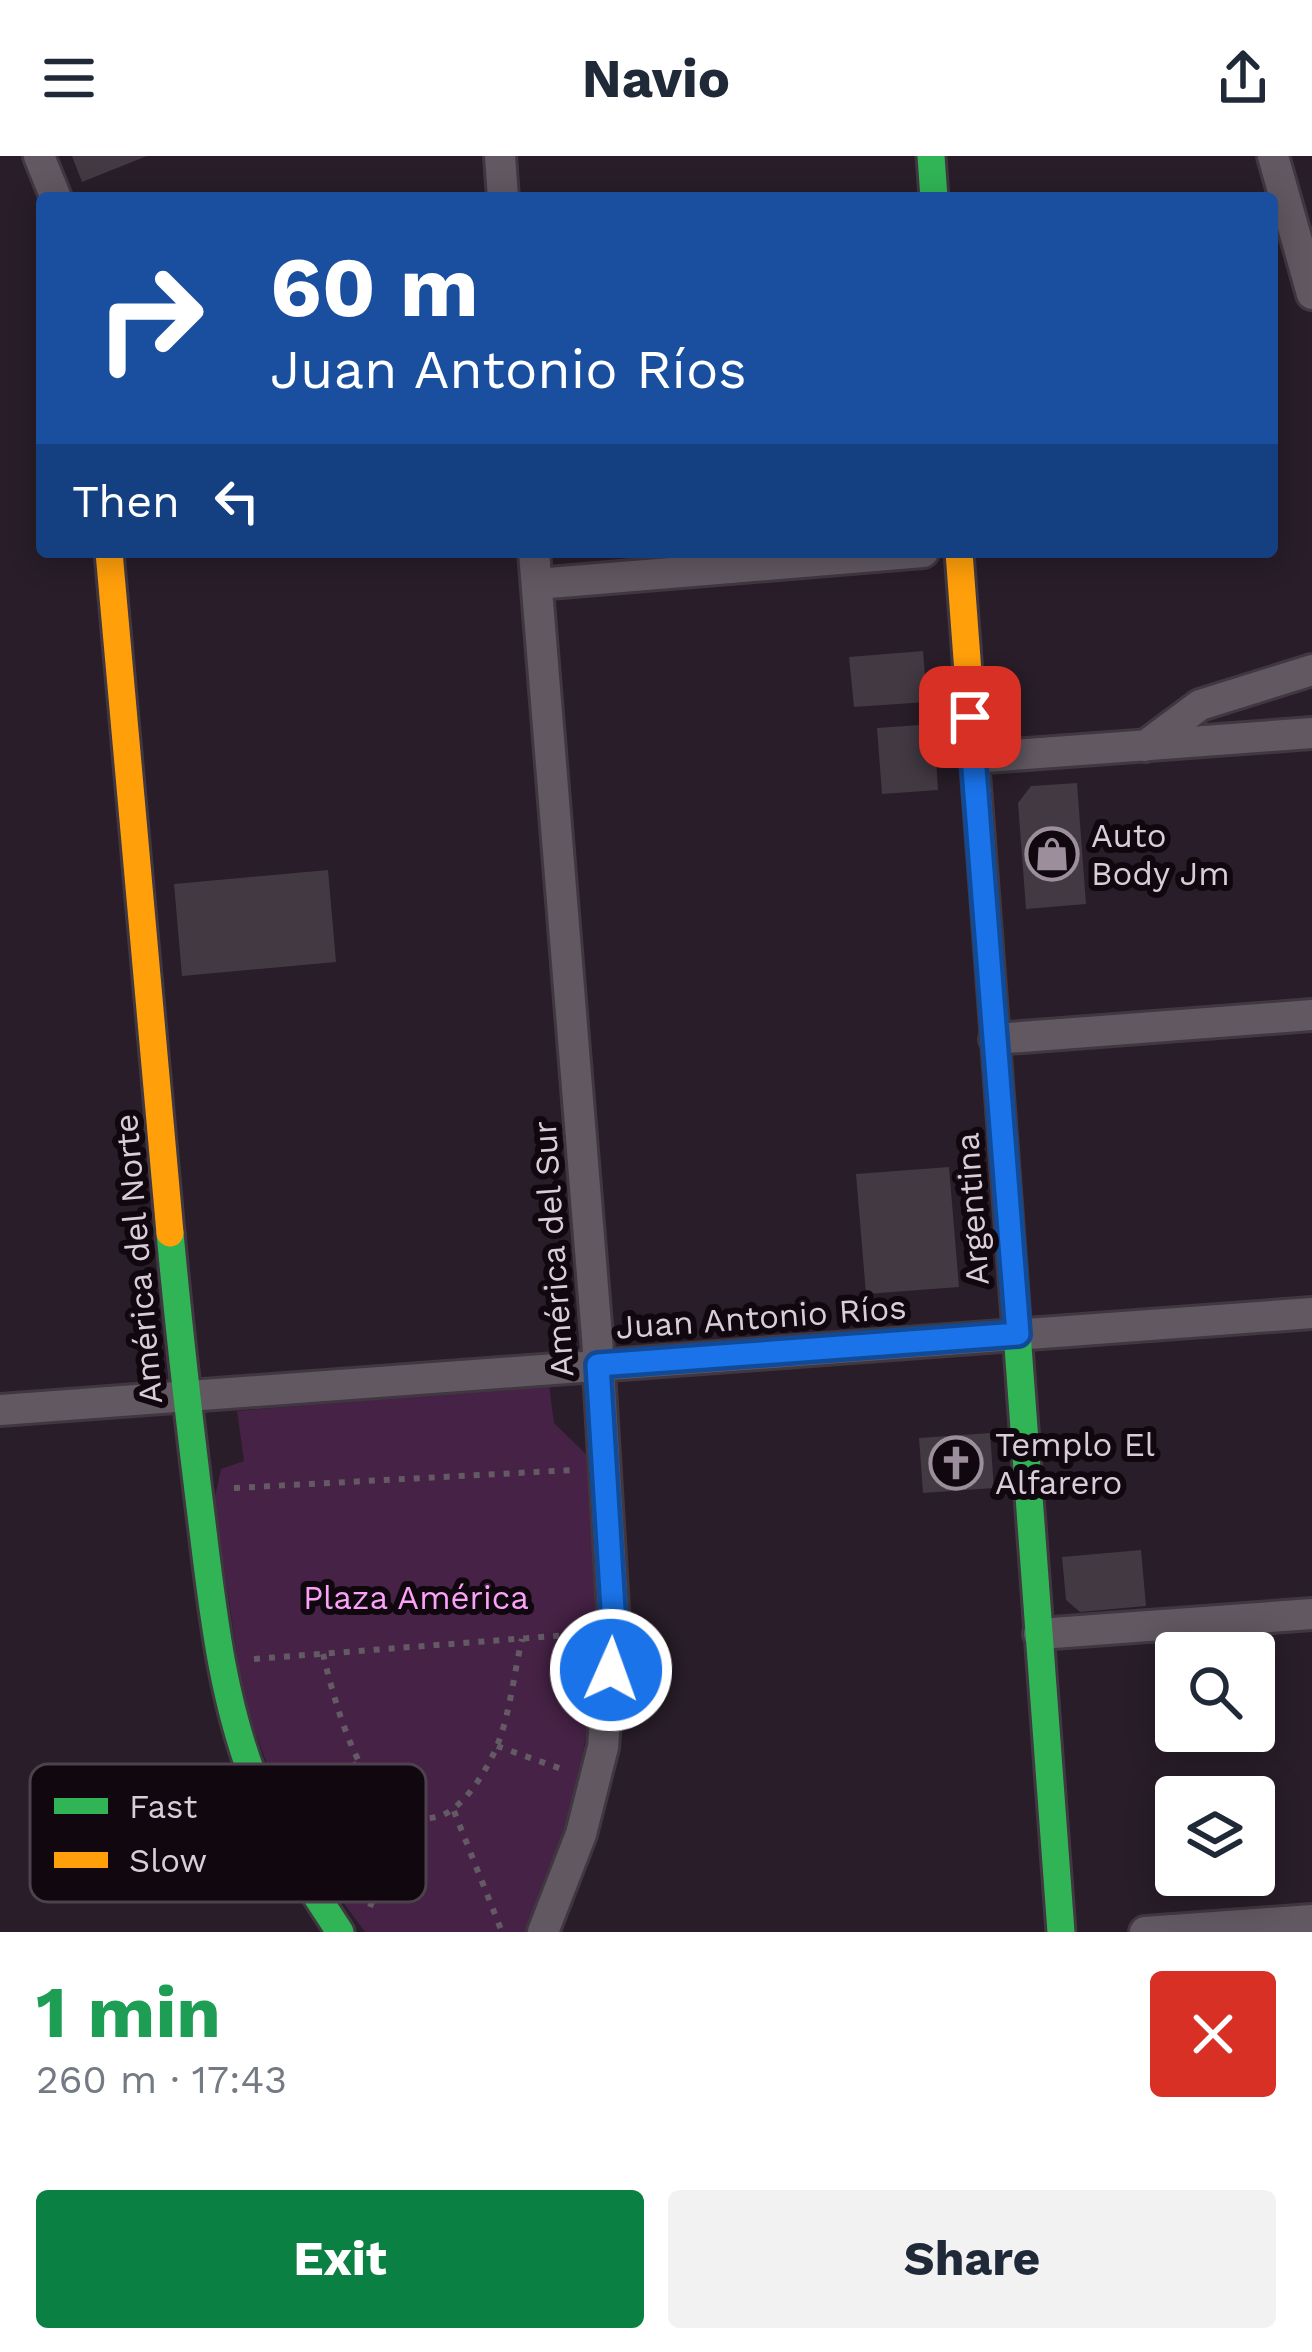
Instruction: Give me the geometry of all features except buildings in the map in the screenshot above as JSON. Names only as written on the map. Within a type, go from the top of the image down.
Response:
[{"type":"street","points":[[39,156],[54,192]]},
{"type":"street","points":[[500,156],[503,192]]},
{"type":"street","points":[[931,156],[934,192]]},
{"type":"street","points":[[1273,156],[1312,294]]},
{"type":"street","name":"América del Norte","points":[[110,558],[186,1396],[218,1652],[249,1764]]},
{"type":"street","name":"América del Sur","points":[[535,558],[613,1609],[608,1708],[598,1769],[581,1834],[543,1932]]},
{"type":"street","points":[[537,584],[851,558]]},
{"type":"street","name":"Argentina","points":[[959,558],[1060,1932]]},
{"type":"street","points":[[1145,746],[1199,705],[1312,670]]},
{"type":"street","points":[[973,758],[1312,733]]},
{"type":"street","points":[[995,1040],[1312,1015]]},
{"type":"street","name":"Juan Antonio Ríos","points":[[0,1410],[1312,1313]]},
{"type":"street","points":[[1039,1634],[1312,1614]]},
{"type":"street","name":"América del Norte","points":[[332,1902],[352,1927]]},
{"type":"street","points":[[1144,1932],[1312,1920]]},
{"type":"path","points":[[224,1488],[578,1469]]},
{"type":"path","points":[[244,1660],[591,1633]]},
{"type":"path","points":[[426,1819],[454,1811],[497,1746],[522,1639]]},
{"type":"path","points":[[323,1654],[338,1715],[359,1763]]},
{"type":"path","points":[[497,1746],[574,1773]]},
{"type":"path","points":[[454,1811],[502,1932]]},
{"type":"green space","name":"Plaza América","points":[[549,1385],[554,1423],[587,1455],[604,1626],[576,1795],[526,1932],[365,1932],[343,1902],[426,1902],[426,1764],[267,1764],[244,1701],[214,1501],[221,1469],[244,1461],[237,1411]]},
{"type":"traffic: fast","points":[[931,156],[934,192]]},
{"type":"traffic: fast","points":[[1001,1115],[1061,1932]]},
{"type":"traffic: fast","points":[[170,1233],[215,1625],[248,1764]]},
{"type":"traffic: fast","points":[[321,1902],[340,1932]]},
{"type":"traffic: slow","points":[[110,558],[170,1233]]},
{"type":"traffic: slow","points":[[959,558],[1001,1115]]},
{"type":"place","name":"Auto Body Jm","points":[[1052,854]]},
{"type":"place","name":"Templo El Alfarero","points":[[956,1463]]},
{"type":"route","points":[[611,1670],[613,1609],[598,1365],[1018,1334],[970,717]]}]
